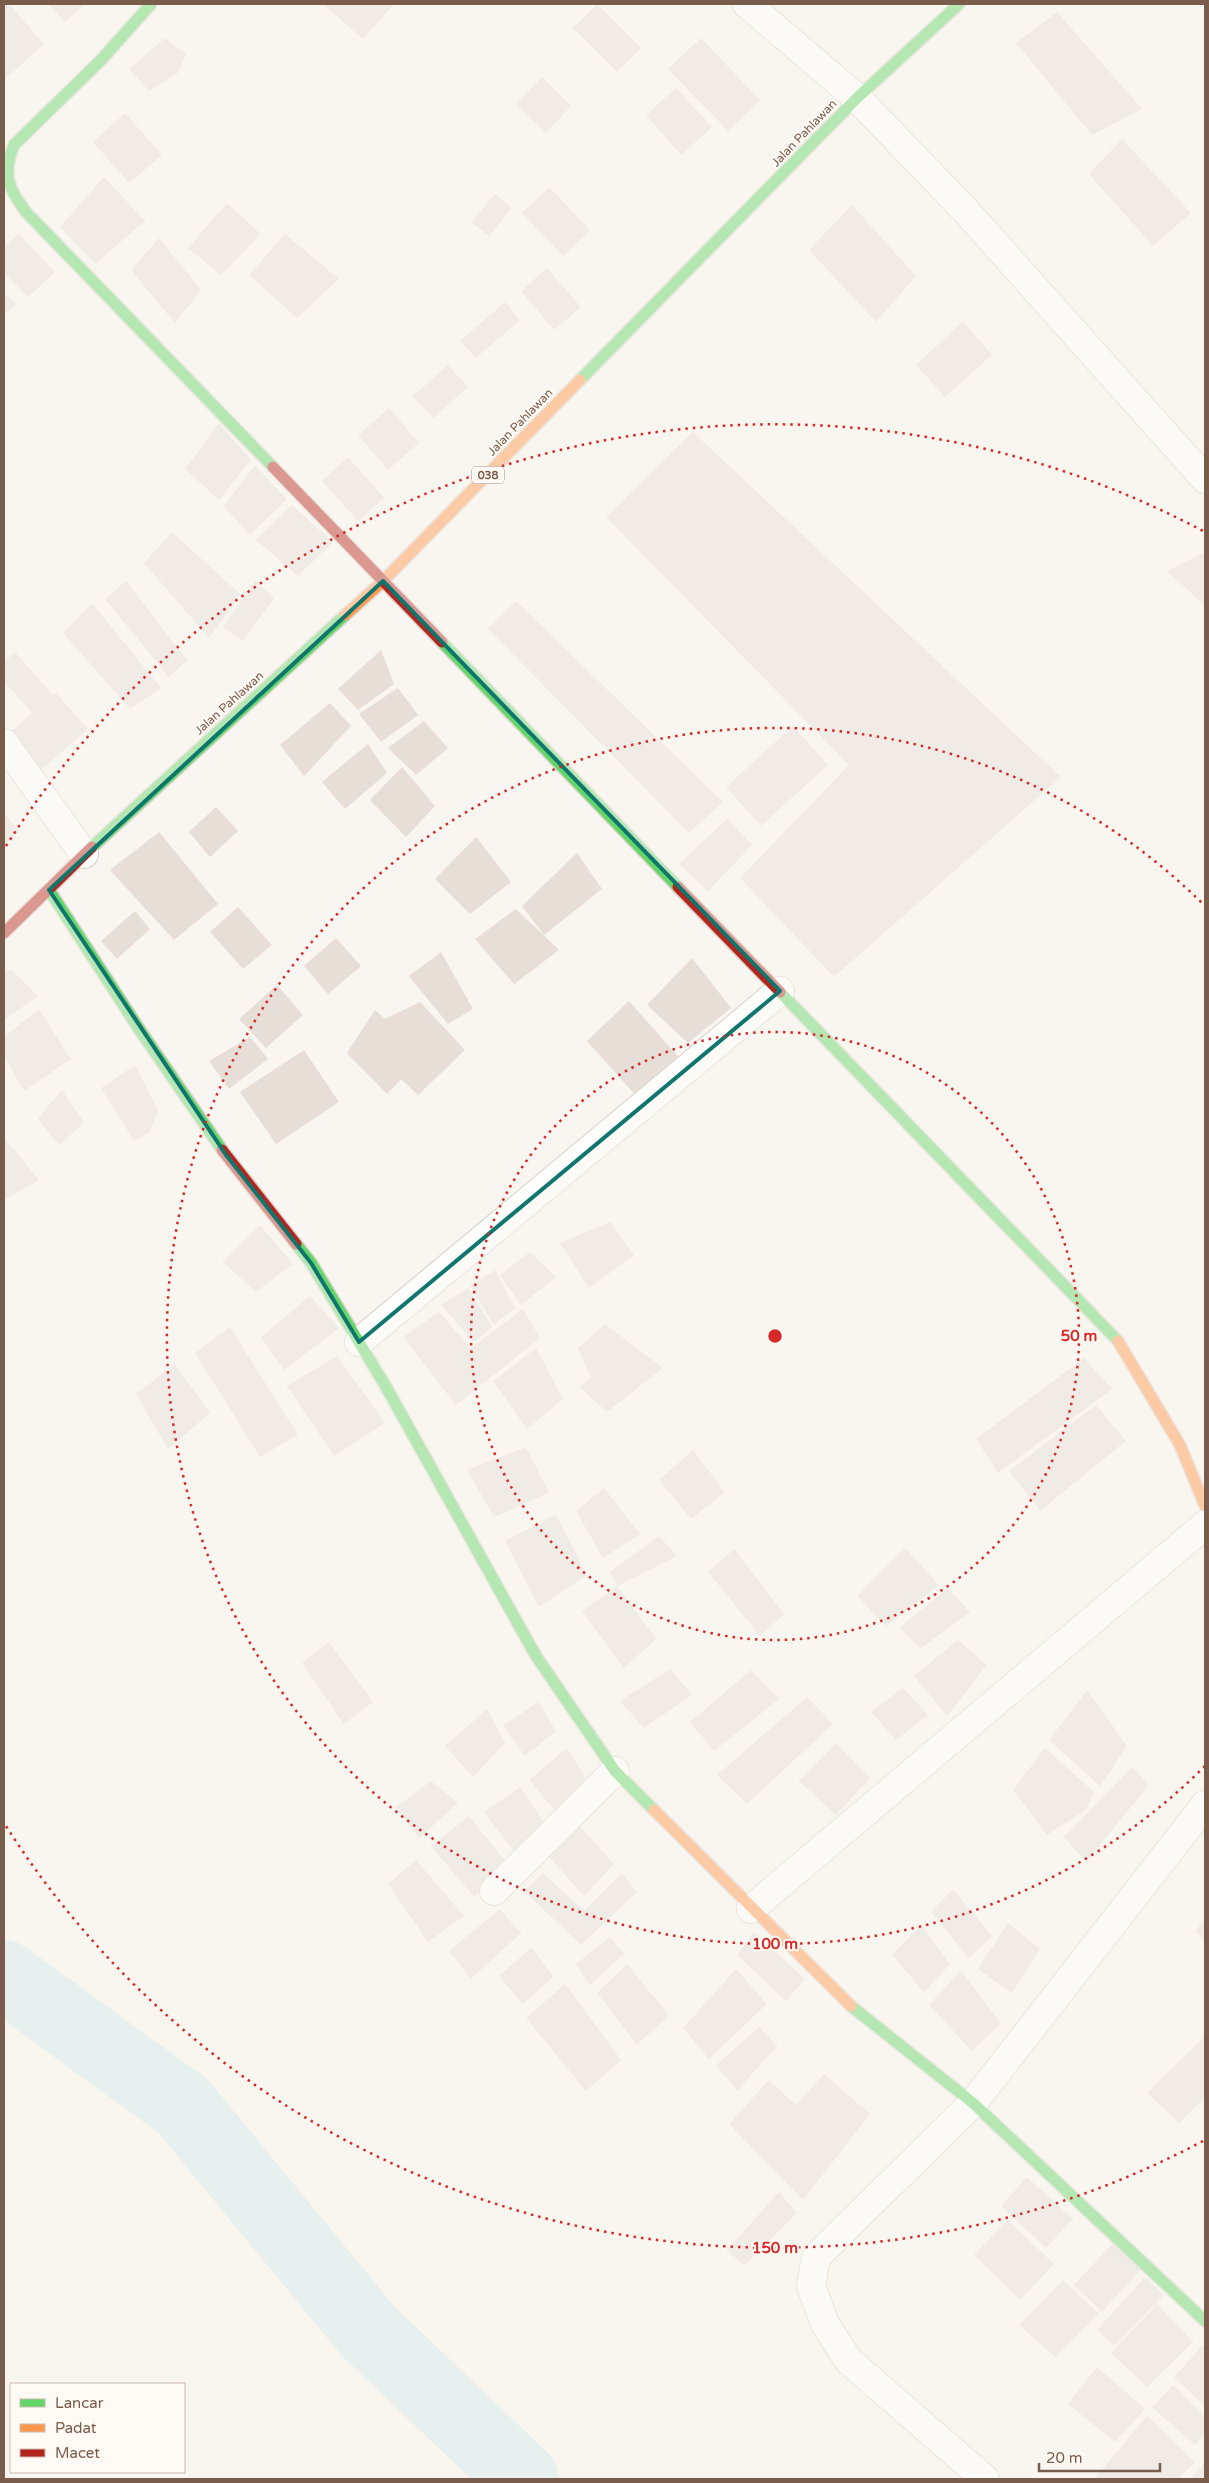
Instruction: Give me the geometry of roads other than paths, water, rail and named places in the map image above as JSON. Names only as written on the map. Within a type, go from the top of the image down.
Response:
[{"type":"street","points":[[150,4],[140,19],[86,74],[9,139],[6,175],[8,196],[26,212],[1120,1344],[1180,1445],[1205,1506]]},
{"type":"street","points":[[747,4],[858,98],[965,210],[1205,479]]},
{"type":"street","name":"Jalan Pahlawan","points":[[4,932],[84,854],[383,582],[858,98],[959,4]]},
{"type":"street","points":[[4,744],[84,854]]},
{"type":"street","points":[[49,890],[139,1029],[226,1155],[311,1263],[456,1509],[536,1656],[615,1771],[844,2001],[972,2103],[1205,2321]]},
{"type":"street","points":[[358,1342],[780,991]]},
{"type":"street","points":[[751,1909],[1205,1525]]},
{"type":"street","points":[[494,1891],[615,1771]]},
{"type":"street","points":[[985,2479],[849,2361],[825,2324],[812,2286],[816,2257],[972,2103],[1205,1805]]},
{"type":"waterway","points":[[4,1976],[183,2106],[368,2331],[523,2479]]}]
